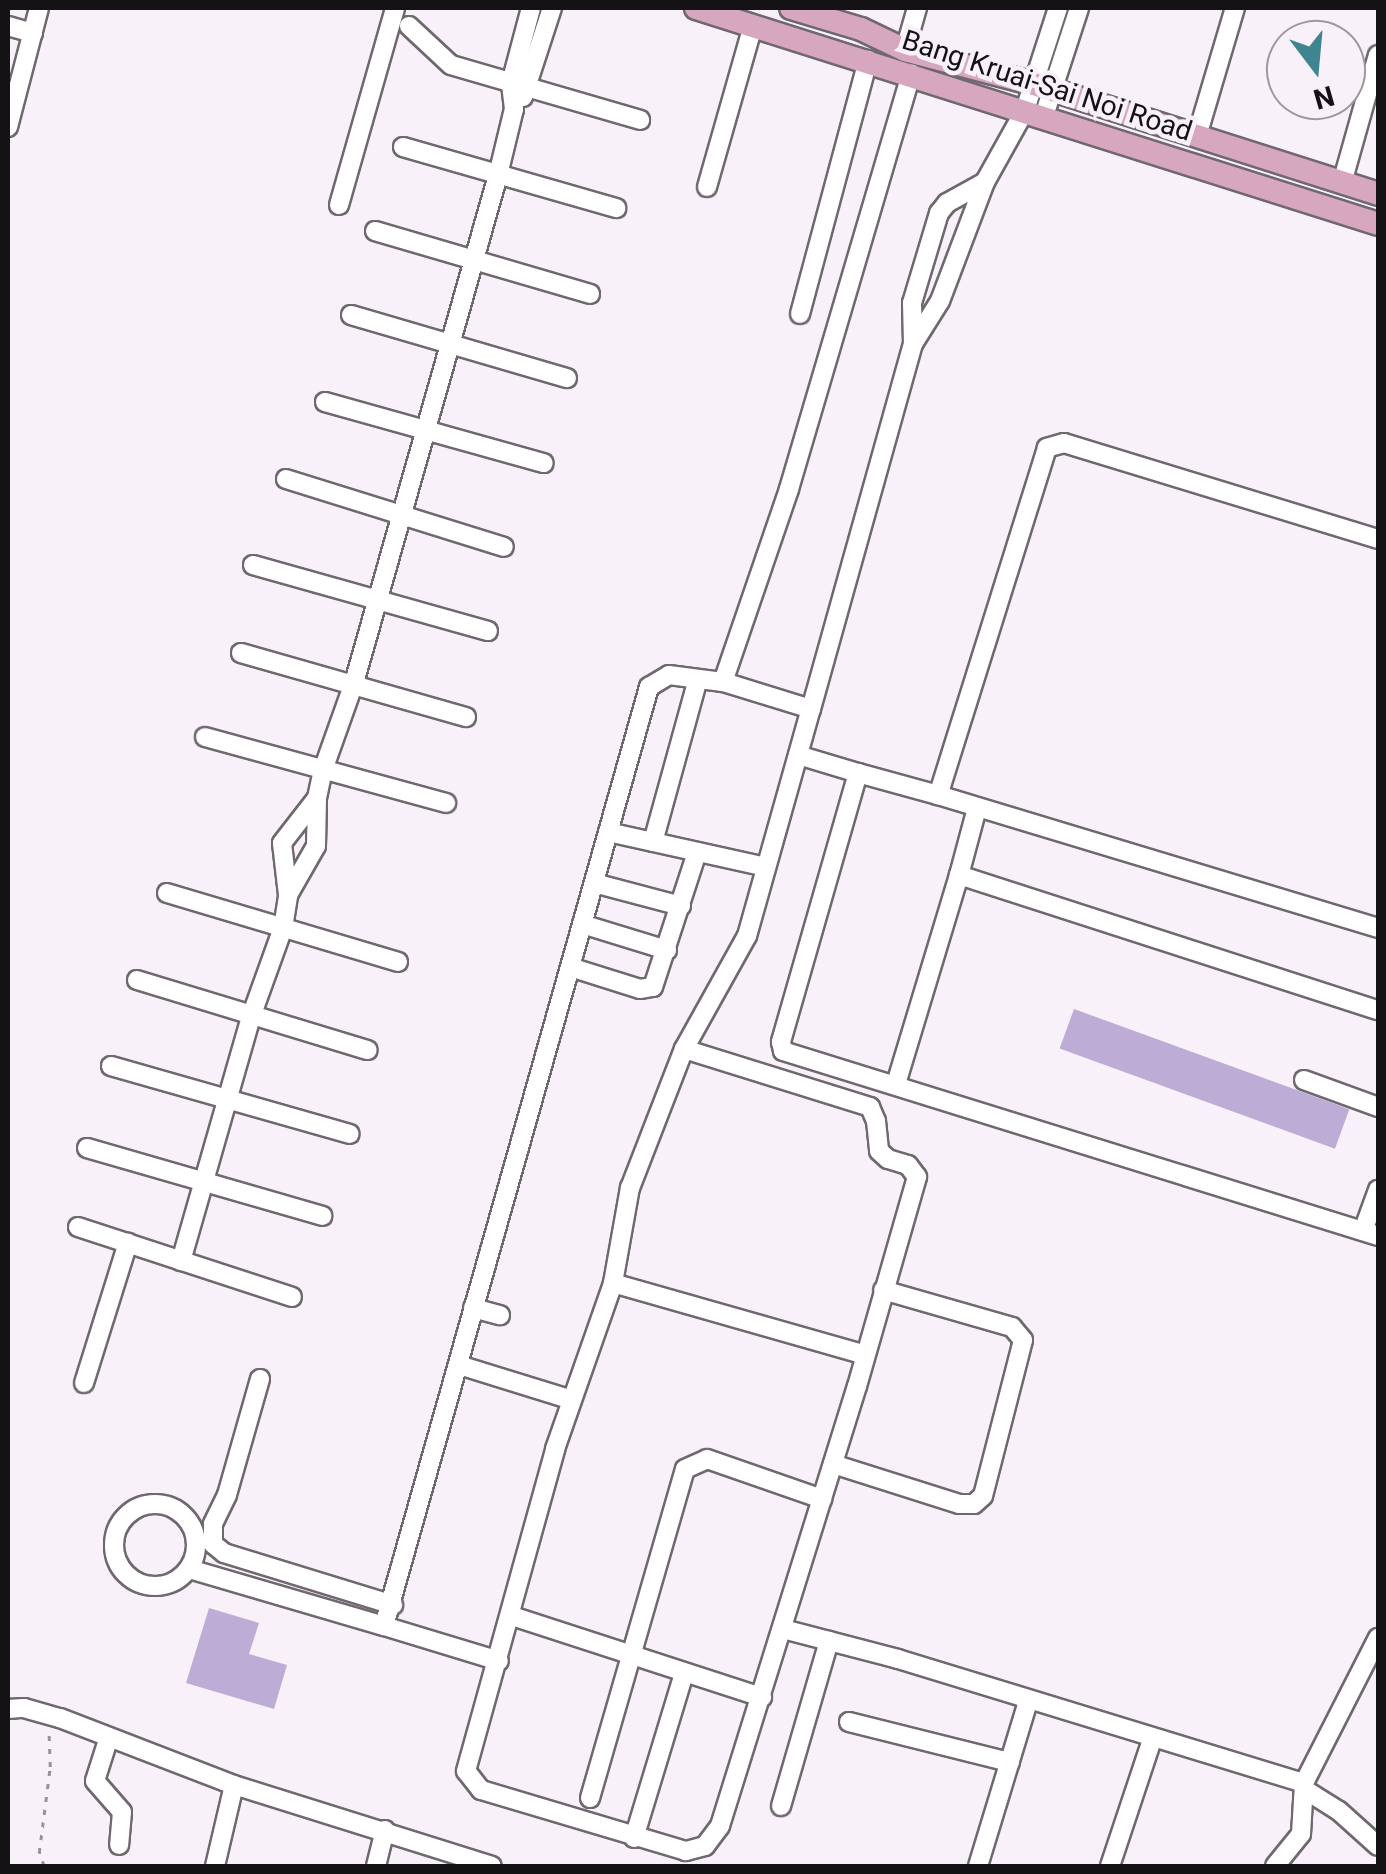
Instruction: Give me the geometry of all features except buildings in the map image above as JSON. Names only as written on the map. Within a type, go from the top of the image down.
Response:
[{"type":"main road","name":"Bang Kruai-Sai Noi Road","points":[[696,8],[1378,224]]},
{"type":"main road","name":"Bang Kruai-Sai Noi Road","points":[[791,8],[861,29],[905,50],[1044,87],[1378,194]]},
{"type":"street","points":[[8,128],[39,8]]},
{"type":"street","points":[[339,205],[395,8]]},
{"type":"street","points":[[288,895],[316,846],[317,798],[324,770],[354,684],[498,175],[520,86],[531,8]]},
{"type":"street","points":[[520,86],[552,8]]},
{"type":"street","points":[[905,50],[917,8]]},
{"type":"street","points":[[1044,87],[1058,8]]},
{"type":"street","points":[[684,1049],[870,1107],[876,1120],[879,1151],[888,1160],[908,1165],[916,1177],[833,1464],[720,1826],[705,1846],[686,1851],[481,1790],[470,1782],[466,1770],[572,1400],[613,1283],[630,1188],[684,1049],[747,936],[913,344],[940,301],[986,182],[1035,113],[1079,8]]},
{"type":"street","points":[[1197,136],[1235,8]]},
{"type":"street","points":[[707,187],[754,25]]},
{"type":"street","points":[[8,26],[33,33]]},
{"type":"street","points":[[409,26],[450,64],[640,120]]},
{"type":"street","points":[[1342,184],[1378,55]]},
{"type":"street","points":[[800,314],[868,60]]},
{"type":"street","points":[[722,682],[789,489],[911,74]]},
{"type":"street","points":[[403,147],[616,208]]},
{"type":"street","points":[[913,344],[912,303],[939,213],[947,203],[986,182]]},
{"type":"street","points":[[375,231],[590,294]]},
{"type":"street","points":[[351,315],[568,378]]},
{"type":"street","points":[[326,402],[544,463]]},
{"type":"street","points":[[938,795],[1047,448],[1064,443],[1378,539]]},
{"type":"street","points":[[286,479],[504,547]]},
{"type":"street","points":[[252,565],[488,631]]},
{"type":"street","points":[[240,653],[466,717]]},
{"type":"street","points":[[384,1626],[394,1605],[649,687],[669,674],[722,682],[810,710]]},
{"type":"street","points":[[653,842],[698,679]]},
{"type":"street","points":[[205,736],[446,803]]},
{"type":"street","points":[[798,755],[1378,928]]},
{"type":"street","points":[[858,773],[781,1042],[783,1051],[1371,1234],[1378,1190]]},
{"type":"street","points":[[181,1261],[252,1014],[283,928],[288,895],[282,843],[317,798]]},
{"type":"street","points":[[896,1084],[977,808]]},
{"type":"street","points":[[608,832],[766,867]]},
{"type":"street","points":[[570,967],[640,989],[653,986],[668,950],[697,852]]},
{"type":"street","points":[[959,875],[1378,1010]]},
{"type":"street","points":[[594,883],[680,906]]},
{"type":"street","points":[[167,893],[398,962]]},
{"type":"street","points":[[582,924],[668,950]]},
{"type":"street","points":[[137,980],[368,1050]]},
{"type":"street","points":[[111,1066],[228,1096],[349,1134]]},
{"type":"street","points":[[1304,1080],[1378,1107]]},
{"type":"street","points":[[87,1148],[322,1216]]},
{"type":"street","points":[[78,1227],[292,1296]]},
{"type":"street","points":[[84,1383],[128,1243]]},
{"type":"street","points":[[613,1283],[865,1355]]},
{"type":"street","points":[[833,1464],[960,1504],[974,1504],[982,1496],[1023,1340],[1012,1328],[883,1290]]},
{"type":"street","points":[[474,1308],[500,1315]]},
{"type":"street","points":[[459,1366],[572,1400]]},
{"type":"street","points":[[260,1379],[227,1495],[212,1524],[213,1544],[224,1553],[394,1605]]},
{"type":"street","points":[[590,1798],[686,1469],[708,1459],[822,1499]]},
{"type":"street","points":[[164,1505],[176,1510],[194,1530],[195,1557],[189,1569],[167,1585],[140,1584],[120,1567],[115,1554],[118,1528],[137,1508],[164,1505]]},
{"type":"street","points":[[189,1569],[499,1661]]},
{"type":"street","points":[[512,1616],[762,1697]]},
{"type":"street","points":[[783,1629],[1304,1786],[1378,1846]]},
{"type":"street","points":[[1275,1866],[1302,1834],[1304,1786],[1378,1638]]},
{"type":"street","points":[[782,1806],[829,1641]]},
{"type":"street","points":[[634,1838],[684,1673]]},
{"type":"street","points":[[978,1866],[1028,1700]]},
{"type":"street","points":[[8,1710],[48,1715],[234,1785],[492,1866]]},
{"type":"street","points":[[849,1722],[1010,1762]]},
{"type":"street","points":[[109,1737],[95,1781],[122,1812],[119,1845]]},
{"type":"street","points":[[1110,1866],[1152,1740]]},
{"type":"street","points":[[215,1866],[234,1785]]},
{"type":"street","points":[[376,1866],[384,1830]]},
{"type":"path","points":[[44,1866],[38,1852],[50,1767],[48,1715]]}]
